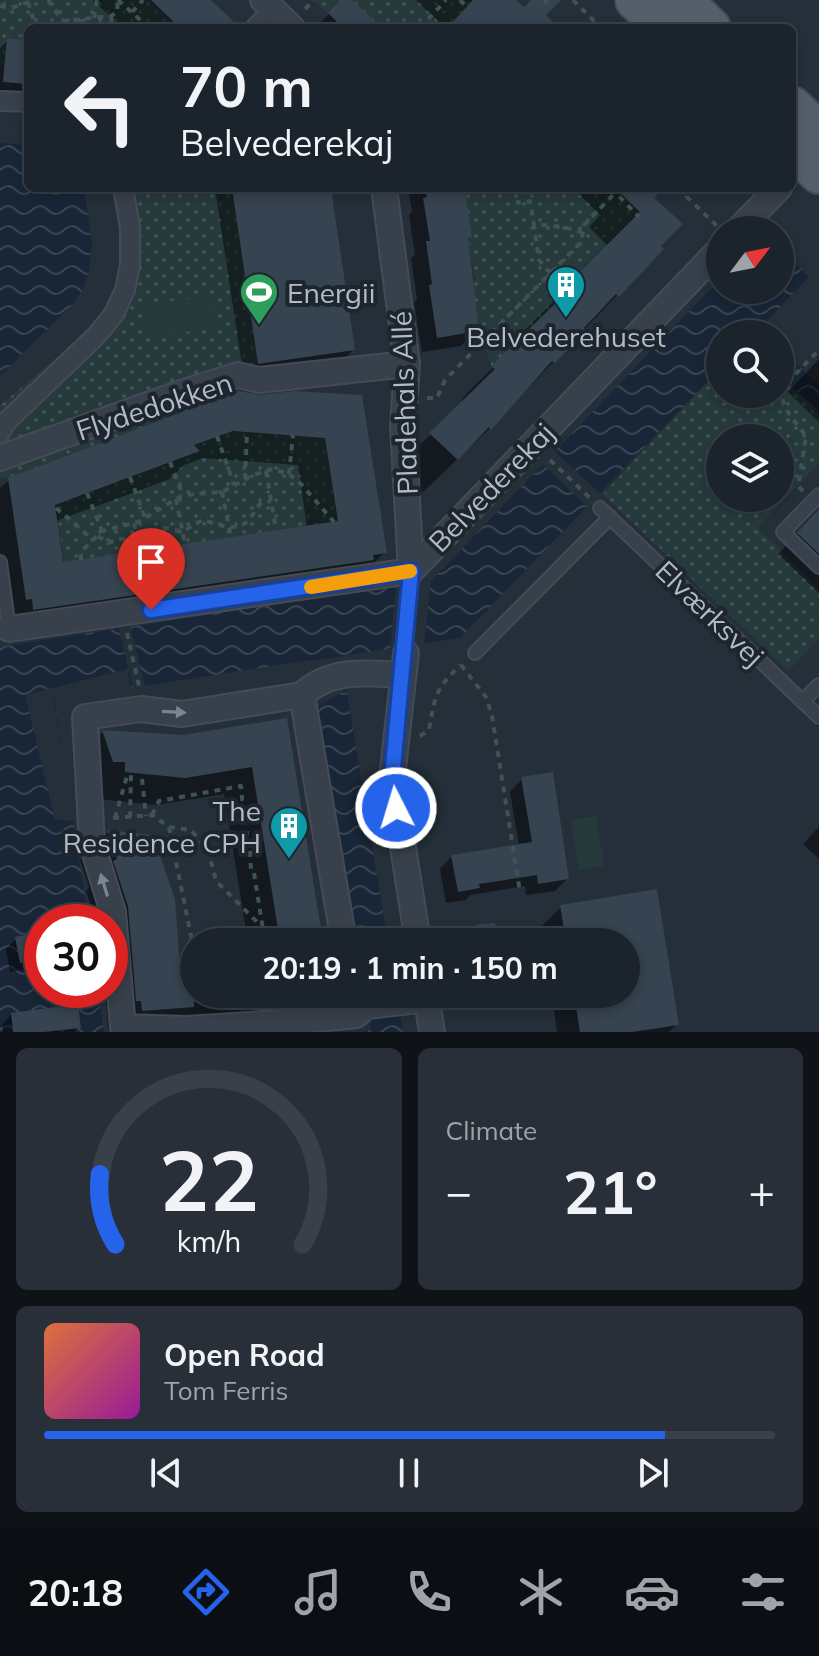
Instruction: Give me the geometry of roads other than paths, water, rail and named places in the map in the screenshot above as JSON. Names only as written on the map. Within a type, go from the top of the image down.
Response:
[{"type":"main road","points":[[636,0],[662,24]]},
{"type":"main road","points":[[681,0],[706,24]]},
{"type":"main road","points":[[796,136],[800,164]]},
{"type":"street","points":[[257,24],[268,5],[288,24]]},
{"type":"street","points":[[0,101],[24,102]]},
{"type":"street","name":"Flydedokken","points":[[0,433],[5,423],[96,336],[114,314],[125,290],[130,265],[130,227],[124,192]]},
{"type":"street","name":"Pladehals Allé","points":[[385,192],[407,364],[403,426],[411,571]]},
{"type":"street","points":[[751,216],[774,192]]},
{"type":"street","name":"Belvederekaj","points":[[9,629],[411,571],[538,448],[706,264]]},
{"type":"street","name":"Flydedokken","points":[[0,458],[238,375],[259,380],[407,364]]},
{"type":"street","points":[[358,1008],[356,1015],[254,1025],[187,1029],[123,1027],[113,912],[92,844],[85,717],[141,709],[182,714],[308,689],[346,672],[404,664],[392,778],[416,928]]},
{"type":"street","points":[[308,689],[342,928]]},
{"type":"street","points":[[428,1008],[432,1032]]},
{"type":"lane","points":[[816,498],[783,532],[819,567]]},
{"type":"lane","name":"Elværksvej","points":[[475,653],[605,512],[819,717]]},
{"type":"lane","points":[[0,562],[9,629]]},
{"type":"lane","points":[[404,664],[411,571]]},
{"type":"lane","points":[[803,701],[819,685]]},
{"type":"water","points":[[0,123],[24,125],[24,192],[114,192],[121,238],[110,296],[101,314],[87,331],[0,405]]},
{"type":"water","points":[[794,262],[809,277],[794,293]]},
{"type":"water","points":[[706,294],[706,304],[783,304],[768,320],[706,320],[706,383],[460,638],[341,656],[386,928],[354,928],[311,660],[54,700],[86,904],[24,904],[24,1008],[101,1008],[104,1032],[0,1032],[0,647],[432,580]]},
{"type":"water","points":[[794,362],[819,385],[819,411],[794,389]]},
{"type":"water","points":[[367,1008],[399,1008],[403,1032],[362,1032],[371,1030]]},
{"type":"place","name":"Belvederehuset","points":[[566,319]]},
{"type":"place","name":"Energii","points":[[259,326]]},
{"type":"place","name":"The Residence CPH","points":[[289,860]]}]
